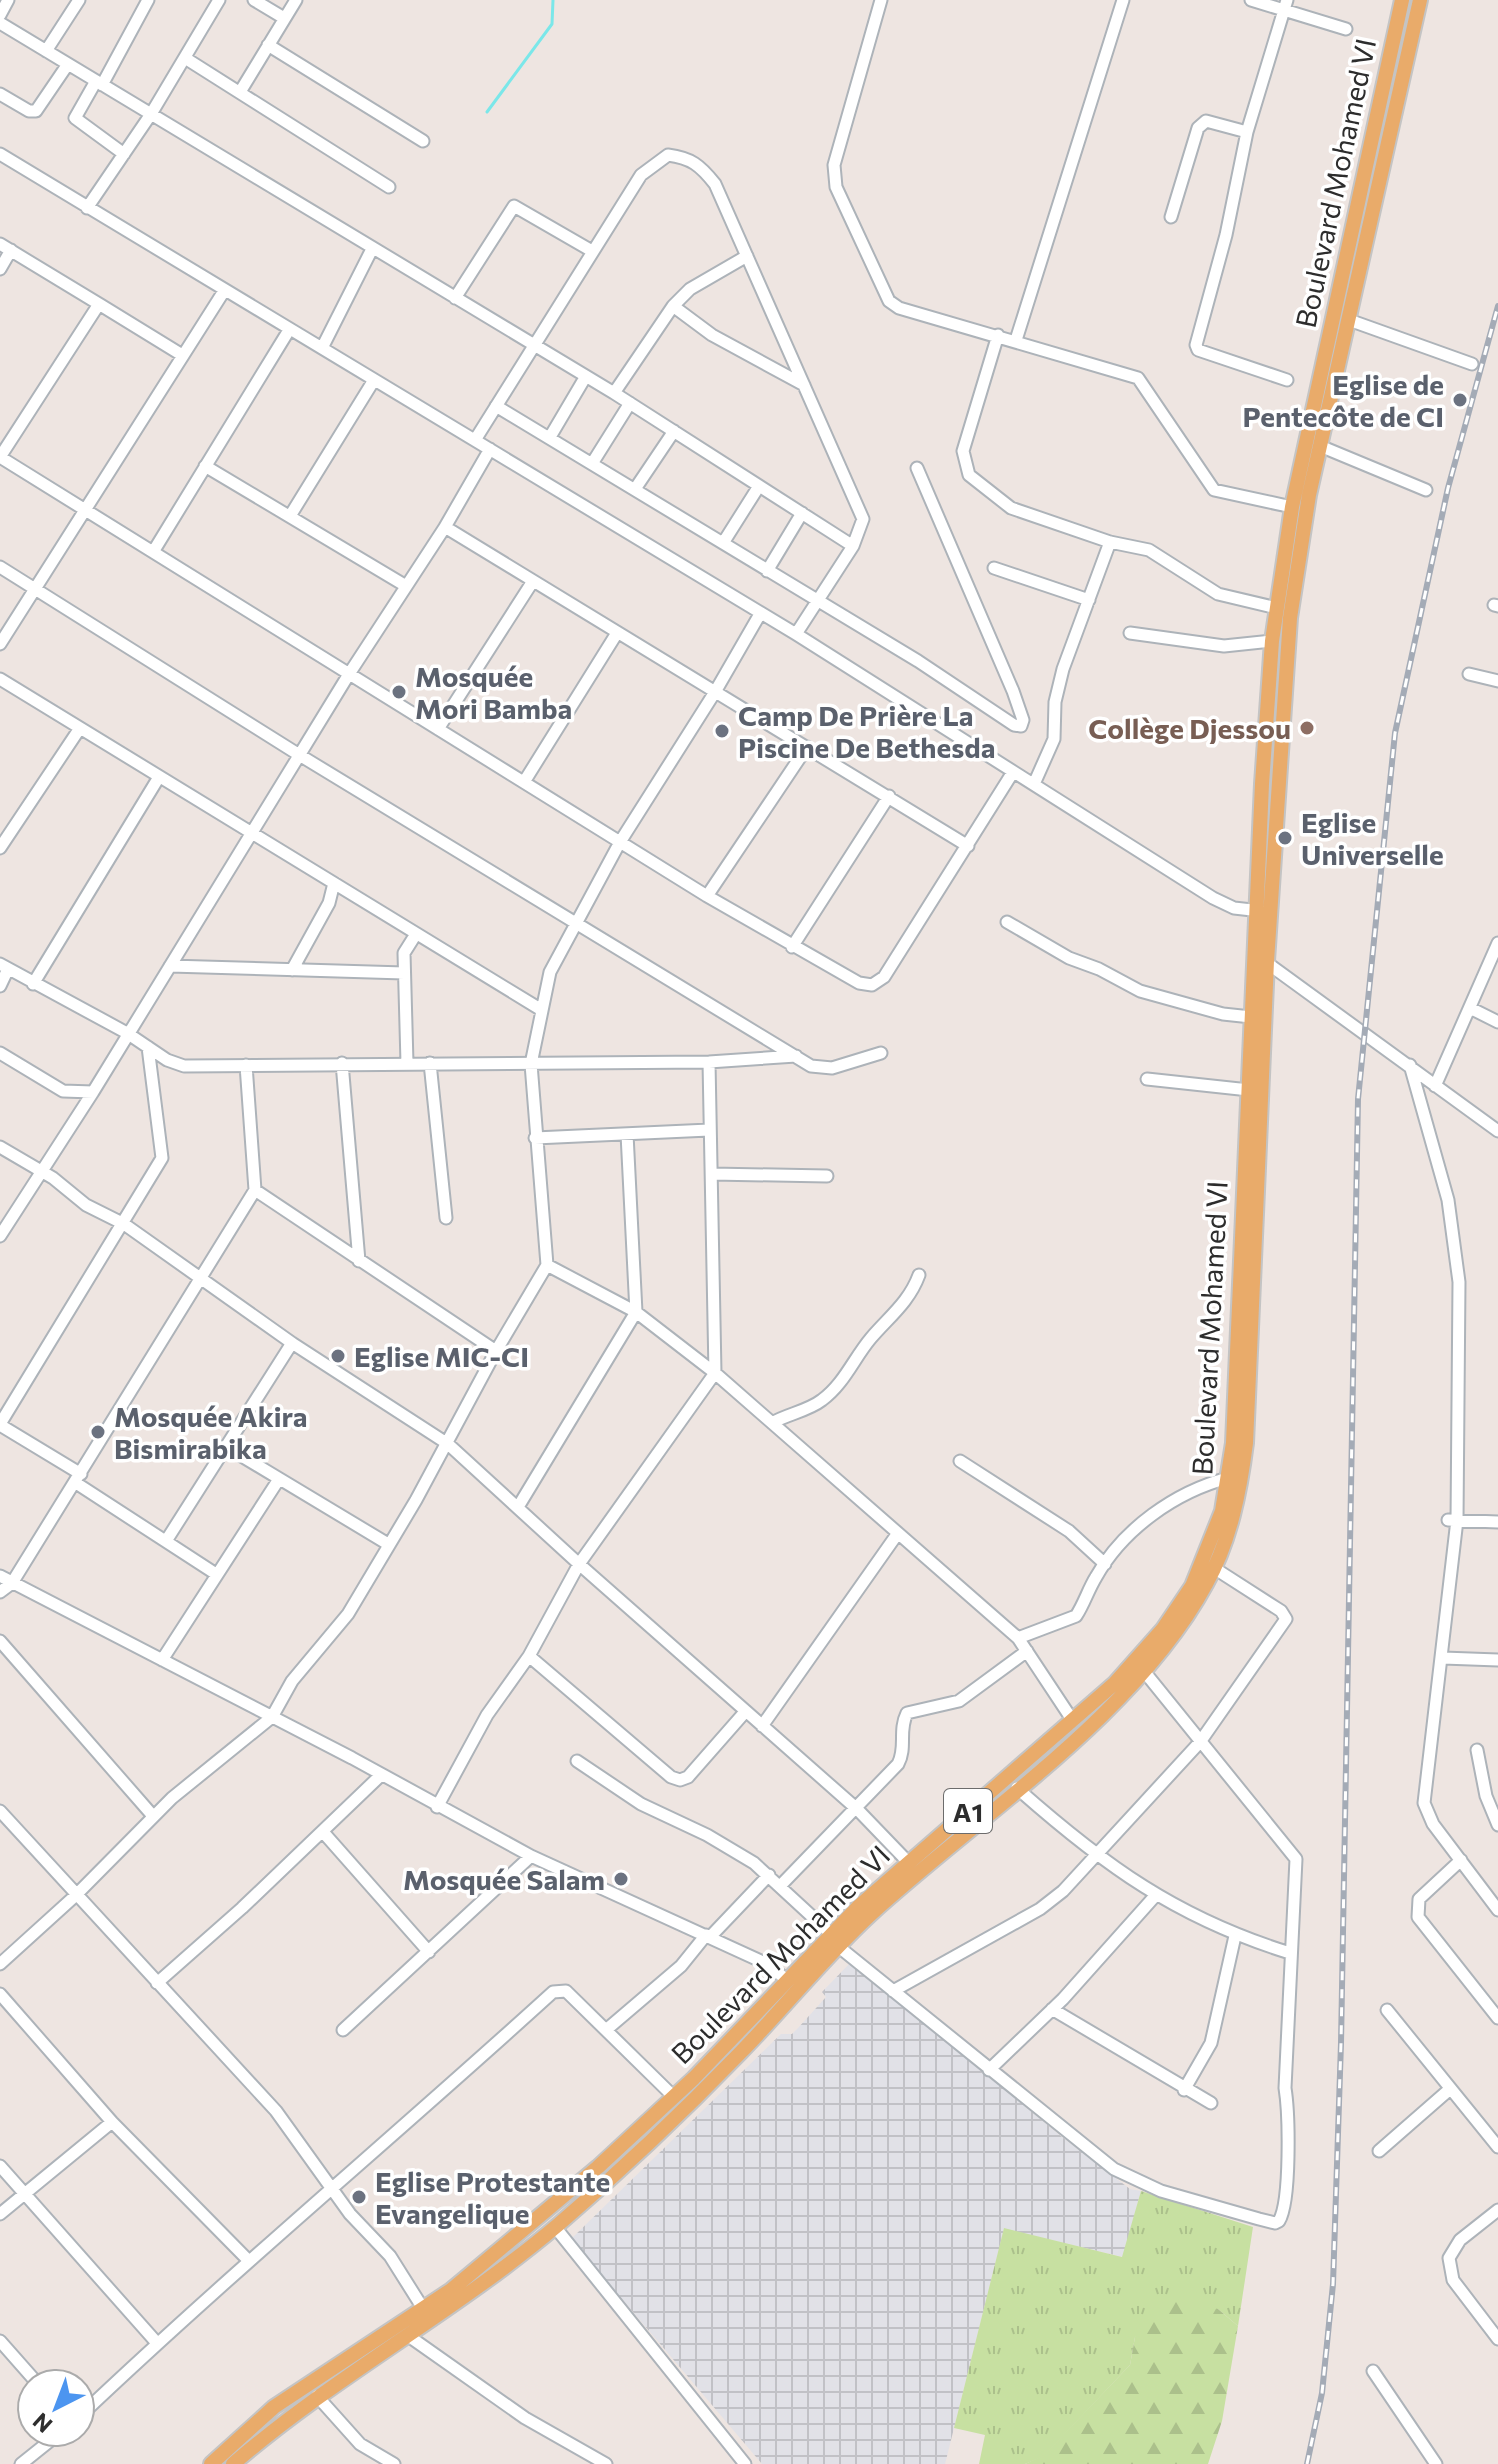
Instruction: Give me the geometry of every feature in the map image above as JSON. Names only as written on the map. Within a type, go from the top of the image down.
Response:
[{"type":"main road","name":"Boulevard Mohamed VI","points":[[233,2464],[317,2396],[410,2337],[495,2276],[555,2227],[700,2094],[868,1916],[1100,1716],[1190,1613],[1214,1568],[1239,1489],[1246,1443],[1272,641],[1292,507],[1402,0]]},
{"type":"main road","name":"Boulevard Mohamed VI","points":[[1263,911],[1288,641],[1305,516],[1420,0]]},
{"type":"main road","name":"Boulevard Mohamed VI","points":[[211,2464],[274,2407],[424,2310],[598,2167],[674,2097],[830,1933],[1073,1721],[1137,1660],[1180,1607],[1206,1555],[1222,1511],[1233,1443],[1251,1017],[1260,959]]},
{"type":"main road","points":[[786,1979],[797,1991]]},
{"type":"main road","points":[[484,2263],[495,2276]]},
{"type":"street","points":[[0,15],[8,0]]},
{"type":"street","points":[[46,51],[79,0]]},
{"type":"street","points":[[124,154],[75,118],[148,0]]},
{"type":"street","points":[[87,208],[151,114],[219,0]]},
{"type":"street","points":[[254,0],[284,18]]},
{"type":"street","points":[[240,92],[296,0]]},
{"type":"street","points":[[881,0],[834,165],[836,187],[889,301],[899,308],[1138,378],[1214,490],[1292,507]]},
{"type":"street","points":[[1016,340],[1123,0]]},
{"type":"street","points":[[1251,0],[1286,6],[1346,29]]},
{"type":"street","points":[[1286,6],[1247,132],[1197,348],[1287,380]]},
{"type":"street","points":[[0,23],[614,393],[853,546]]},
{"type":"street","points":[[268,45],[423,141]]},
{"type":"street","points":[[185,58],[389,187]]},
{"type":"street","points":[[0,94],[29,111],[36,111],[41,108],[68,64]]},
{"type":"street","points":[[1171,217],[1201,124],[1206,121],[1247,132]]},
{"type":"street","points":[[0,154],[796,634],[1213,898],[1234,908],[1263,911]]},
{"type":"street","points":[[475,440],[641,175],[668,155],[687,157],[700,165],[715,184],[863,519],[853,546],[796,634]]},
{"type":"street","points":[[455,298],[514,206],[592,251]]},
{"type":"street","points":[[0,269],[6,247],[182,355]]},
{"type":"street","points":[[322,348],[372,249]]},
{"type":"street","points":[[614,393],[673,306],[690,289],[747,256]]},
{"type":"street","points":[[0,644],[224,291]]},
{"type":"street","points":[[99,304],[0,457],[707,896],[859,983],[872,985],[884,977],[1013,772]]},
{"type":"street","points":[[673,306],[712,335],[805,385]]},
{"type":"street","points":[[1349,320],[1472,364]]},
{"type":"street","points":[[153,552],[289,330]]},
{"type":"street","points":[[998,335],[963,451],[969,475],[1011,508],[1110,542],[1149,550],[1218,594],[1277,608]]},
{"type":"street","points":[[550,437],[586,376]]},
{"type":"street","points":[[290,516],[374,380]]},
{"type":"street","points":[[593,462],[630,403]]},
{"type":"street","points":[[496,406],[918,661],[1014,725],[1021,726],[1023,720],[1013,691],[917,468]]},
{"type":"street","points":[[635,489],[674,431]]},
{"type":"street","points":[[1320,446],[1426,490]]},
{"type":"street","points":[[0,1236],[93,1092],[349,674],[445,527],[490,449]]},
{"type":"street","points":[[205,466],[406,586]]},
{"type":"street","points":[[723,543],[759,486]]},
{"type":"street","points":[[767,571],[802,513]]},
{"type":"street","points":[[445,527],[968,846]]},
{"type":"street","points":[[1034,784],[1054,739],[1055,702],[1063,669],[1110,542]]},
{"type":"street","points":[[0,567],[574,924],[811,1066],[832,1068],[881,1053]]},
{"type":"street","points":[[994,568],[1089,600]]},
{"type":"street","points":[[438,729],[533,581]]},
{"type":"street","points":[[0,1964],[75,1896],[153,1816],[272,1717],[292,1681],[348,1614],[448,1444],[496,1351],[547,1265],[531,1064],[550,972],[620,842],[715,692],[760,614]]},
{"type":"street","points":[[524,782],[617,633]]},
{"type":"street","points":[[1130,633],[1224,646],[1272,641]]},
{"type":"street","points":[[1469,674],[1498,681]]},
{"type":"street","points":[[0,679],[540,1009]]},
{"type":"street","points":[[0,848],[80,728]]},
{"type":"street","points":[[707,896],[807,747]]},
{"type":"street","points":[[33,984],[159,777]]},
{"type":"street","points":[[792,947],[889,796]]},
{"type":"street","points":[[292,970],[329,903],[334,883]]},
{"type":"street","points":[[1007,922],[1069,958],[1099,969],[1140,991],[1223,1014],[1251,1017]]},
{"type":"street","points":[[407,1063],[404,953],[416,934]]},
{"type":"street","points":[[1435,1086],[1472,1009],[1498,943]]},
{"type":"street","points":[[1260,959],[1498,1131]]},
{"type":"street","points":[[0,986],[4,966],[184,1066],[709,1062],[797,1056]]},
{"type":"street","points":[[170,966],[404,973]]},
{"type":"street","points":[[1472,1009],[1498,1022]]},
{"type":"street","points":[[148,1047],[163,1150],[124,1224],[0,1425],[216,1574]]},
{"type":"street","points":[[0,1053],[63,1091],[93,1092]]},
{"type":"street","points":[[437,1807],[487,1715],[529,1656],[579,1564],[715,1373],[709,1062]]},
{"type":"street","points":[[342,1063],[359,1261]]},
{"type":"street","points":[[430,1063],[446,1218]]},
{"type":"street","points":[[0,1592],[12,1583],[78,1479],[255,1190],[246,1065]]},
{"type":"street","points":[[1410,1065],[1448,1200],[1459,1282],[1452,1520],[1443,1658],[1424,1803],[1433,1824],[1498,1910]]},
{"type":"street","points":[[1147,1079],[1249,1090]]},
{"type":"street","points":[[535,1138],[709,1130]]},
{"type":"street","points":[[518,1507],[636,1312],[627,1134]]},
{"type":"street","points":[[0,1147],[40,1171],[86,1205],[124,1224],[292,1343],[448,1444],[857,1809],[908,1862]]},
{"type":"street","points":[[712,1174],[827,1176]]},
{"type":"street","points":[[255,1190],[496,1351]]},
{"type":"street","points":[[547,1265],[636,1312],[715,1373],[1018,1638],[1073,1721]]},
{"type":"street","points":[[772,1423],[813,1406],[829,1394],[871,1338],[900,1309],[919,1275]]},
{"type":"street","points":[[166,1541],[292,1343]]},
{"type":"street","points":[[225,1446],[388,1544]]},
{"type":"street","points":[[960,1461],[1069,1531],[1105,1564]]},
{"type":"street","points":[[1018,1638],[1076,1616],[1105,1564],[1127,1536],[1151,1516],[1202,1486],[1228,1478]]},
{"type":"street","points":[[162,1660],[279,1479]]},
{"type":"street","points":[[1452,1520],[1498,1522]]},
{"type":"street","points":[[762,1726],[898,1533]]},
{"type":"street","points":[[893,1991],[1040,1909],[1063,1891],[1200,1742],[1286,1619],[1281,1611],[1214,1568]]},
{"type":"street","points":[[0,1576],[531,1856],[765,1963],[786,1979]]},
{"type":"street","points":[[0,1641],[153,1816]]},
{"type":"street","points":[[781,1885],[898,1764],[905,1751],[902,1729],[907,1713],[959,1701],[1027,1651]]},
{"type":"street","points":[[529,1656],[671,1777],[680,1780],[688,1777],[745,1712]]},
{"type":"street","points":[[1443,1658],[1498,1660]]},
{"type":"street","points":[[839,1947],[1091,2154],[1134,2181],[1275,2223],[1282,2216],[1285,2203],[1290,1953],[1296,1859],[1143,1670]]},
{"type":"street","points":[[1477,1750],[1486,1796],[1498,1825]]},
{"type":"street","points":[[577,1761],[641,1804],[728,1847],[781,1885],[830,1933]]},
{"type":"street","points":[[157,1983],[381,1775]]},
{"type":"street","points":[[1017,1788],[1096,1855],[1155,1896],[1235,1936],[1290,1953]]},
{"type":"street","points":[[0,1811],[75,1896],[246,2076],[332,2186],[350,2214],[390,2256],[424,2310]]},
{"type":"street","points":[[323,1832],[429,1952]]},
{"type":"street","points":[[343,2030],[531,1856]]},
{"type":"street","points":[[1461,1860],[1419,1899],[1418,1917],[1498,2018]]},
{"type":"street","points":[[606,2030],[681,1966],[769,1875]]},
{"type":"street","points":[[989,2070],[1052,2009],[1155,1896]]},
{"type":"street","points":[[1184,2090],[1211,2043],[1235,1936]]},
{"type":"street","points":[[96,2401],[332,2186],[553,1992],[566,1991],[674,2097]]},
{"type":"street","points":[[0,1994],[112,2122],[249,2261]]},
{"type":"street","points":[[1052,2009],[1184,2090],[1211,2103]]},
{"type":"street","points":[[1387,2010],[1498,2147]]},
{"type":"street","points":[[1379,2151],[1450,2089]]},
{"type":"street","points":[[0,2214],[112,2122]]},
{"type":"street","points":[[0,2166],[157,2343]]},
{"type":"street","points":[[1498,2210],[1460,2240],[1449,2258],[1453,2280],[1498,2339]]},
{"type":"street","points":[[555,2227],[745,2464]]},
{"type":"street","points":[[410,2337],[525,2418],[606,2464]]},
{"type":"street","points":[[0,2341],[24,2368]]},
{"type":"street","points":[[1373,2371],[1436,2464]]},
{"type":"street","points":[[317,2396],[347,2433],[394,2464]]},
{"type":"street","points":[[21,2464],[41,2448]]},
{"type":"shaded area","points":[[851,1962],[1062,2137],[1130,2189],[1141,2191],[1123,2257],[1004,2229],[945,2464],[762,2464],[571,2239],[781,2034],[792,2034],[826,1997],[822,1992]]},
{"type":"green space","points":[[1141,2191],[1253,2227],[1238,2326],[1218,2309],[1135,2337],[1130,2365],[1044,2456],[1025,2464],[979,2464],[985,2435],[954,2428],[1004,2228],[1122,2257]]},
{"type":"green space","points":[[1177,2298],[1218,2309],[1238,2326],[1222,2421],[1208,2464],[1025,2464],[1044,2455],[1130,2365],[1135,2337],[1150,2311]]},
{"type":"waterway","points":[[487,112],[552,24],[553,0]]},
{"type":"railway","points":[[1307,2464],[1322,2393],[1333,2284],[1341,2043],[1358,1099],[1395,733],[1448,488],[1498,306]]},
{"type":"place","name":"Eglise de Pentecôte de CI","points":[[1460,400]]},
{"type":"place","name":"Mosquée Mori Bamba","points":[[399,692]]},
{"type":"place","name":"Collège Djessou","points":[[1307,728]]},
{"type":"place","name":"Camp De Prière La Piscine De Bethesda","points":[[722,731]]},
{"type":"place","name":"Eglise Universelle","points":[[1285,838]]},
{"type":"place","name":"Eglise MIC-CI","points":[[338,1356]]},
{"type":"place","name":"Mosquée Akira Bismirabika","points":[[98,1432]]},
{"type":"place","name":"Mosquée Salam","points":[[621,1879]]},
{"type":"place","name":"Eglise Protestante Evangelique","points":[[359,2197]]}]
